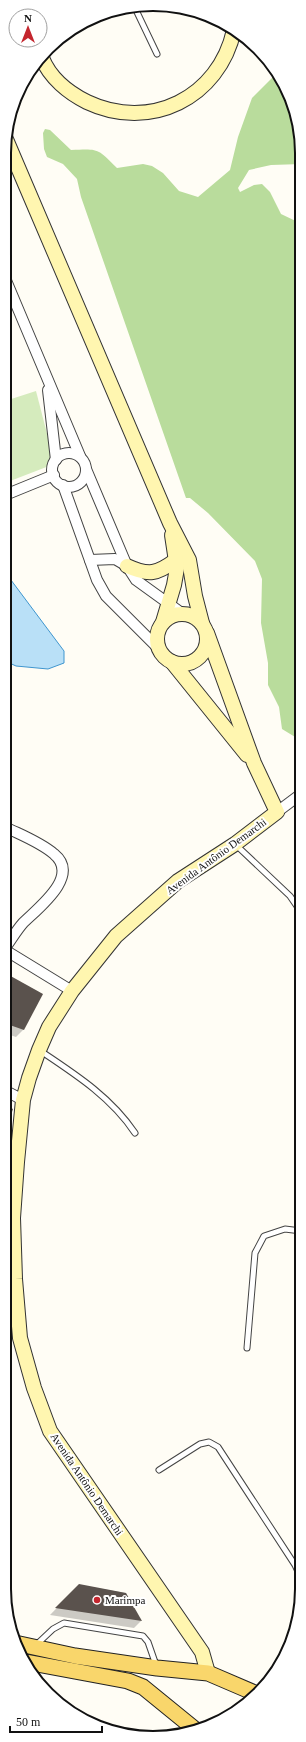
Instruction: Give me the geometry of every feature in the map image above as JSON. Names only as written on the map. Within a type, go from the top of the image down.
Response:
[{"type":"main road","points":[[23,1645],[157,1668],[208,1673],[251,1691]]},
{"type":"main road","points":[[32,1663],[128,1681],[143,1687],[191,1726]]},
{"type":"street","points":[[44,61],[58,81],[76,96],[103,109],[133,114],[165,109],[194,94],[212,77],[224,58],[232,35]]},
{"type":"street","points":[[11,151],[170,523],[189,560],[195,596],[207,642],[204,651],[198,658],[190,663],[181,664],[172,662]]},
{"type":"street","points":[[11,293],[127,566],[136,580],[183,614]]},
{"type":"street","points":[[46,378],[56,460]]},
{"type":"street","points":[[80,456],[74,453],[61,455],[53,464],[54,475],[57,481],[63,485],[76,485],[82,481],[86,468]]},
{"type":"street","points":[[11,493],[54,475]]},
{"type":"street","points":[[63,485],[97,580],[106,596],[159,649],[164,657],[172,662],[254,763]]},
{"type":"street","points":[[159,649],[157,640],[158,630],[163,622],[174,585],[177,568],[170,523]]},
{"type":"street","points":[[90,560],[115,559],[140,572],[153,573],[163,570],[176,560]]},
{"type":"street","points":[[163,622],[172,616],[183,614],[193,616],[204,628],[254,763],[277,812]]},
{"type":"street","name":"Avenida Antônio Demarchi","points":[[208,1673],[202,1652],[50,1431],[34,1388],[20,1338],[15,1271],[13,1218],[23,1100],[39,1050],[49,1028],[72,991],[116,936],[178,881],[235,844],[295,798]]},
{"type":"street","points":[[11,830],[42,846],[55,855],[62,866],[62,879],[54,892],[22,924],[11,939]]},
{"type":"street","points":[[11,953],[72,991]]},
{"type":"street","points":[[11,1094],[23,1100]]},
{"type":"lane","points":[[137,12],[157,54]]},
{"type":"lane","points":[[235,844],[290,896],[295,903]]},
{"type":"lane","points":[[39,1050],[68,1069],[112,1105],[126,1119],[135,1134]]},
{"type":"lane","points":[[248,1348],[255,1253],[264,1236],[285,1230],[295,1231]]},
{"type":"lane","points":[[159,1470],[200,1444],[209,1442],[218,1447],[295,1565]]},
{"type":"lane","points":[[34,1647],[53,1629],[64,1623],[143,1636],[148,1642],[157,1668]]},
{"type":"green space","points":[[273,77],[284,99],[290,116],[295,144],[295,164],[271,165],[249,170],[238,188],[240,192],[254,185],[262,184],[270,192],[281,214],[295,221],[295,737],[282,729],[279,707],[268,685],[268,663],[261,623],[262,579],[255,561],[208,513],[190,498],[186,498],[81,197],[77,179],[63,164],[47,157],[44,149],[43,133],[45,129],[50,130],[71,150],[97,151],[117,168],[143,164],[152,166],[163,173],[179,191],[198,197],[230,170],[238,137],[252,98]]},
{"type":"green space","points":[[36,391],[52,453],[49,466],[11,481],[11,399]]},
{"type":"water","points":[[11,580],[64,651],[64,663],[48,669],[16,666],[11,664]]},
{"type":"building","points":[[11,976],[43,994],[24,1030],[11,1025]]},
{"type":"building","name":"Marimpa","points":[[79,1584],[126,1593],[142,1621],[55,1608]]},
{"type":"place","name":"Marimpa","points":[[97,1600]]}]
